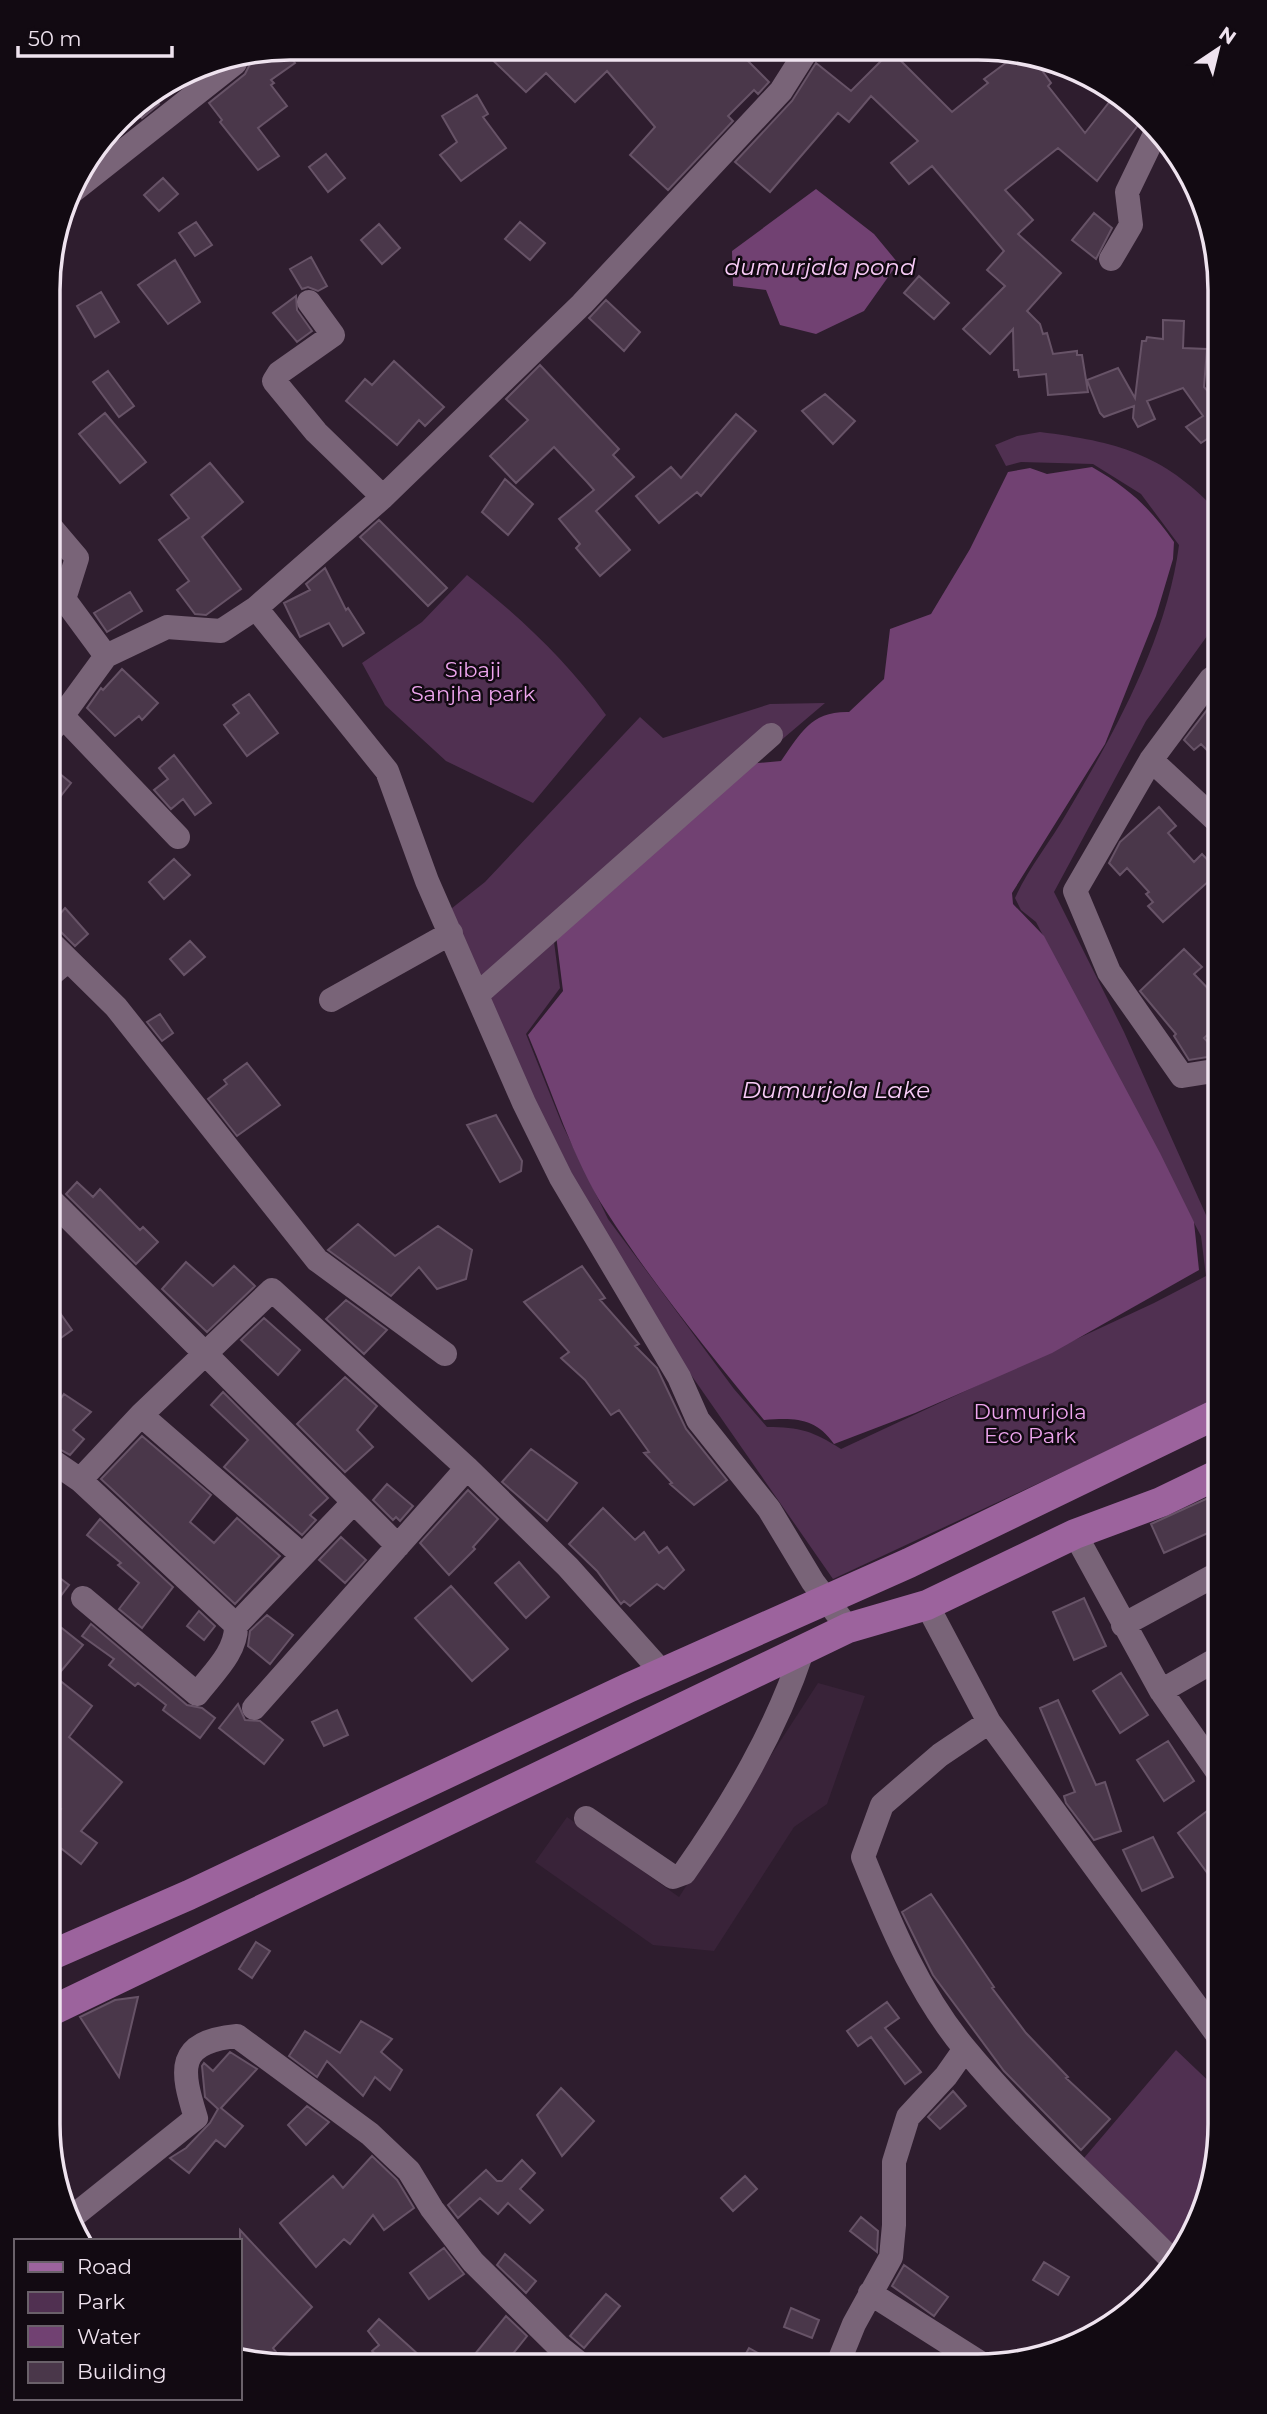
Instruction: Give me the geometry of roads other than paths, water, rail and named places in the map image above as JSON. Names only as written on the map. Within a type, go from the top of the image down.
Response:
[{"type":"main road","points":[[60,1951],[189,1895],[663,1672],[827,1600],[1207,1419]]},
{"type":"main road","points":[[60,2007],[848,1628],[927,1605],[1075,1534],[1161,1502],[1207,1480]]},
{"type":"street","points":[[60,709],[106,656],[167,627],[221,631],[256,608],[383,497],[582,304],[781,91],[801,60]]},
{"type":"street","points":[[87,180],[230,67]]},
{"type":"street","points":[[1111,259],[1130,225],[1127,192],[1152,140]]},
{"type":"street","points":[[309,302],[332,335],[279,373],[275,382],[316,432],[383,497]]},
{"type":"street","points":[[60,538],[77,558],[64,599],[106,656]]},
{"type":"street","points":[[256,608],[387,771],[427,881],[524,1103],[561,1178],[679,1377],[698,1420],[769,1509],[813,1583],[848,1628]]},
{"type":"street","points":[[1208,683],[1151,760],[1075,891],[1109,972],[1182,1076],[1208,1072]]},
{"type":"street","points":[[60,724],[178,837]]},
{"type":"street","points":[[478,994],[772,735]]},
{"type":"street","points":[[1151,760],[1208,813]]},
{"type":"street","points":[[331,1000],[451,933]]},
{"type":"street","points":[[60,952],[116,1007],[317,1260],[444,1354]]},
{"type":"street","points":[[60,967],[68,960]]},
{"type":"street","points":[[60,1209],[398,1546]]},
{"type":"street","points":[[80,1480],[141,1415],[272,1290],[467,1468],[568,1567],[663,1672]]},
{"type":"street","points":[[141,1415],[302,1555]]},
{"type":"street","points":[[60,1466],[80,1480],[236,1625],[237,1638],[197,1694],[83,1598]]},
{"type":"street","points":[[254,1707],[467,1468]]},
{"type":"street","points":[[236,1625],[353,1503]]},
{"type":"street","points":[[1075,1534],[1161,1691],[1207,1757]]},
{"type":"street","points":[[1123,1625],[1207,1579]]},
{"type":"street","points":[[927,1605],[989,1722],[1207,2021]]},
{"type":"street","points":[[586,1818],[673,1877],[684,1873],[741,1790],[791,1685],[803,1649]]},
{"type":"street","points":[[1161,1691],[1207,1665]]},
{"type":"street","points":[[989,1722],[940,1755],[882,1805],[863,1857],[894,1931],[924,1988],[965,2049],[1167,2255]]},
{"type":"street","points":[[78,2213],[196,2118],[183,2078],[188,2058],[211,2038],[237,2036],[370,2134],[409,2171],[432,2209],[473,2262],[568,2354]]},
{"type":"street","points":[[842,2354],[870,2293],[891,2257],[894,2162],[908,2117],[946,2076],[965,2049]]},
{"type":"street","points":[[870,2293],[967,2354]]},
{"type":"water","name":"dumurjala pond","points":[[816,189],[874,234],[898,263],[864,311],[816,334],[780,325],[766,290],[733,286],[732,251]]},
{"type":"water","name":"Dumurjola Lake","points":[[1092,467],[1128,491],[1156,519],[1174,542],[1173,559],[1156,616],[1105,744],[1012,893],[1013,904],[1044,936],[1160,1153],[1194,1222],[1199,1270],[1052,1353],[915,1413],[834,1444],[819,1429],[803,1421],[764,1420],[662,1292],[606,1211],[583,1170],[528,1035],[563,991],[556,935],[747,764],[781,761],[808,726],[825,715],[849,712],[884,679],[890,629],[931,614],[970,549],[1008,472],[1030,468],[1047,474]]},
{"type":"park label","name":"Sibaji Sanjha park","points":[[473,682]]},
{"type":"park label","name":"Dumurjola Eco Park","points":[[1030,1424]]}]
